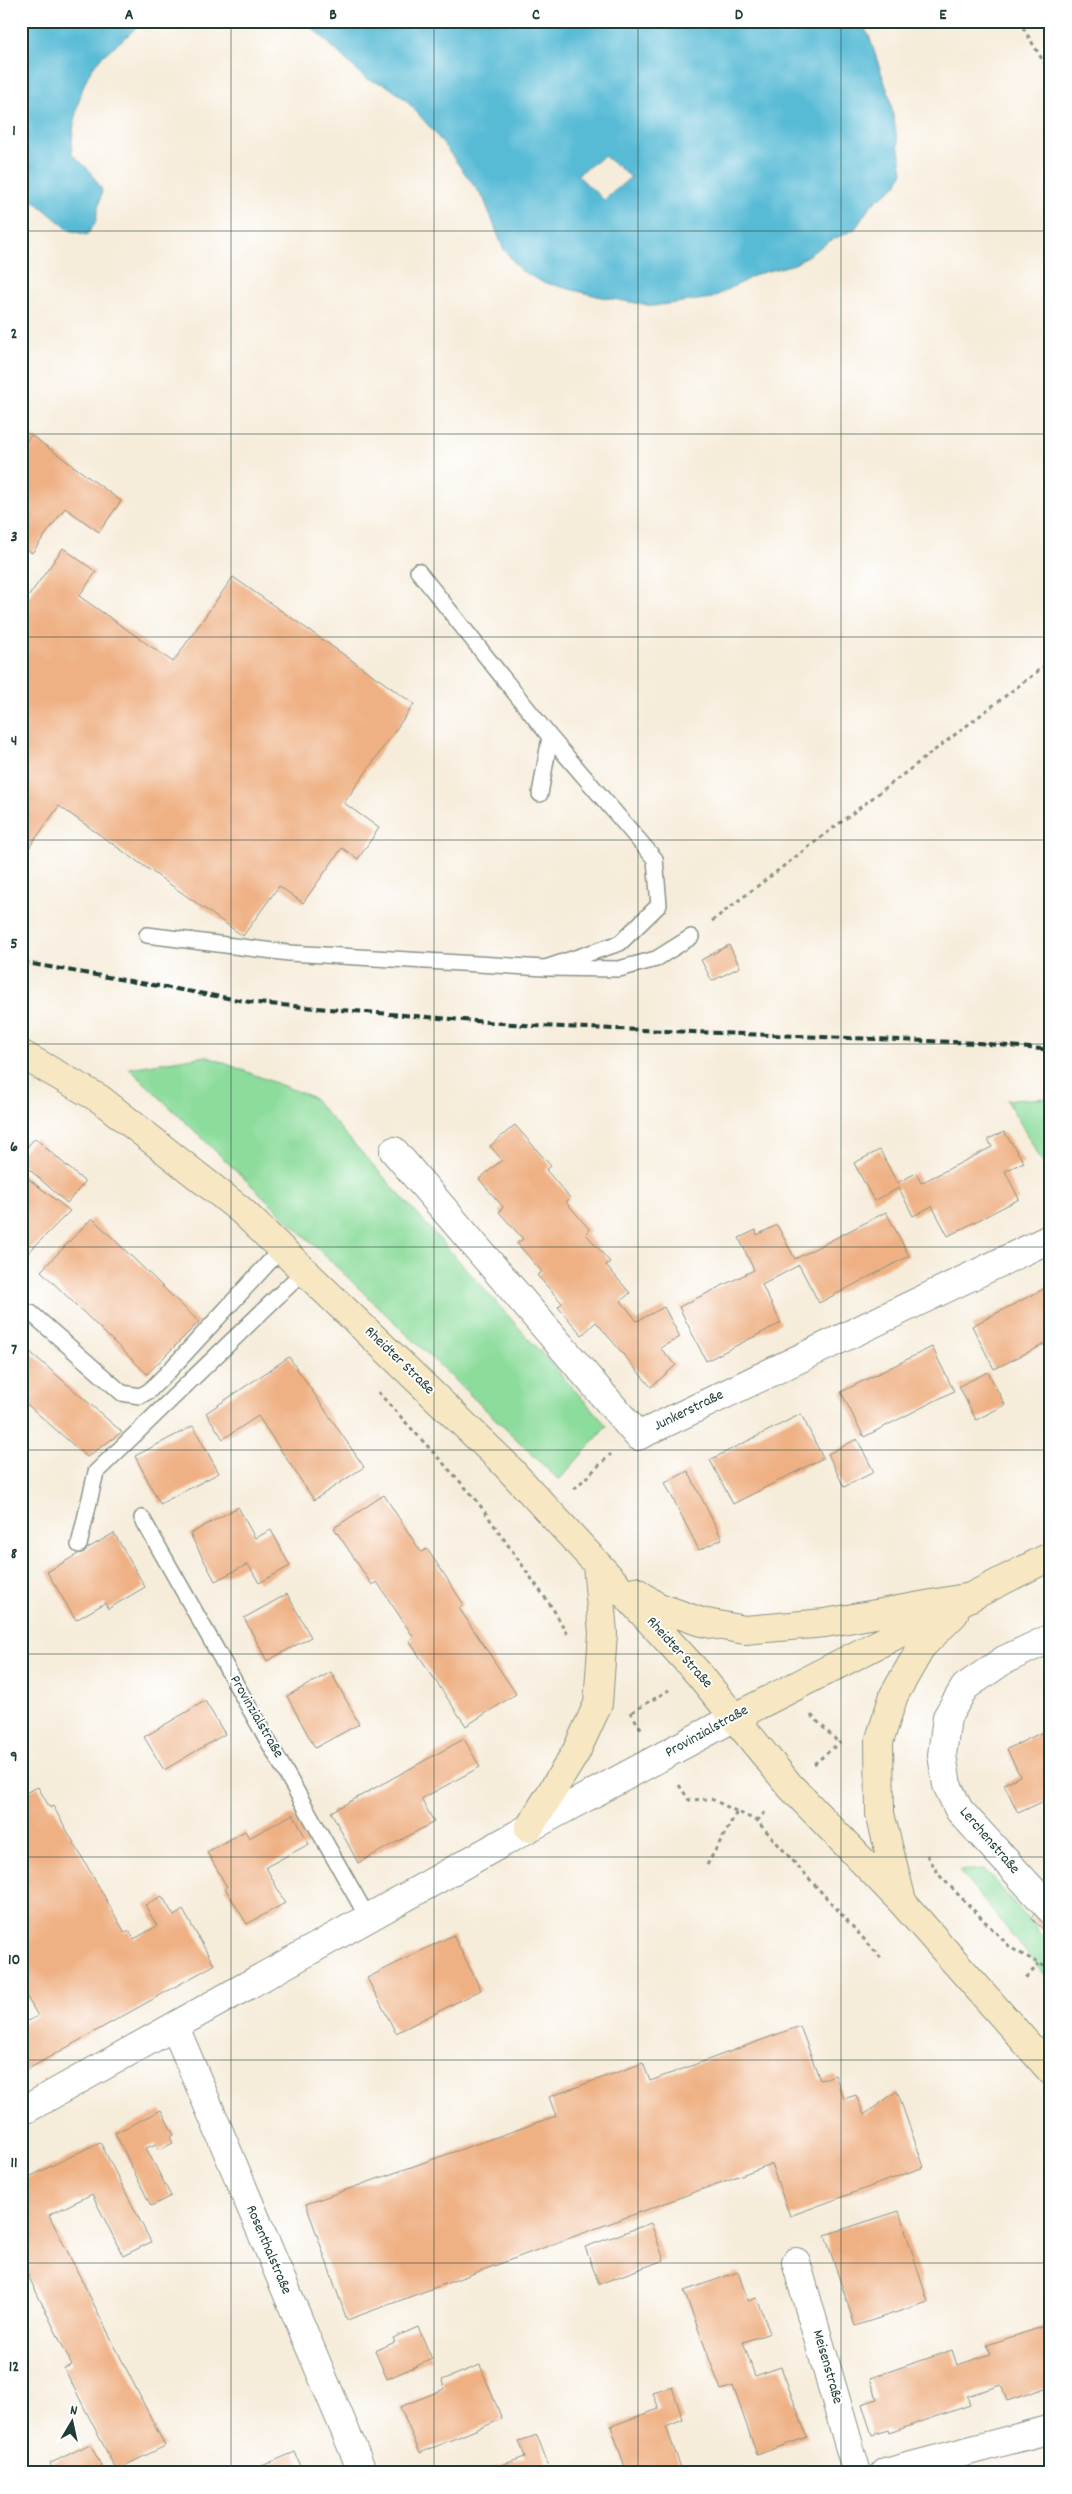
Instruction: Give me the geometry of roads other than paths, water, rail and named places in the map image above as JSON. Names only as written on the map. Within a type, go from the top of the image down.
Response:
[{"type":"main road","name":"Rheidter Straße","points":[[21,1054],[100,1099],[242,1211],[503,1462],[698,1673],[790,1786],[902,1902],[1051,2071]]},
{"type":"main road","name":"Provinzialstraße","points":[[734,1717],[1051,1556]]},
{"type":"main road","points":[[597,1564],[656,1606],[701,1622],[745,1630],[825,1623],[971,1597]]},
{"type":"main road","points":[[529,1828],[576,1752],[598,1704],[603,1633],[597,1564]]},
{"type":"main road","points":[[902,1902],[880,1814],[879,1742],[894,1695],[922,1646],[971,1597]]},
{"type":"street","name":"Junkerstraße","points":[[394,1151],[638,1436],[1051,1238]]},
{"type":"street","name":"Lerchenstraße","points":[[1051,1638],[1004,1660],[965,1687],[946,1717],[942,1756],[947,1785],[959,1810],[1051,1910]]},
{"type":"street","name":"Provinzialstraße","points":[[21,2112],[529,1828],[734,1717]]},
{"type":"street","name":"Rosenthalstraße","points":[[175,2026],[363,2473]]},
{"type":"street","name":"Meisenstraße","points":[[796,2262],[857,2473]]},
{"type":"street","points":[[885,2473],[1051,2429]]},
{"type":"lane","points":[[418,571],[550,737],[656,859],[659,905],[620,943],[545,968]]},
{"type":"lane","points":[[540,794],[550,737]]},
{"type":"lane","points":[[148,935],[289,952],[545,968],[619,969],[656,959],[690,937]]},
{"type":"lane","points":[[31,1313],[122,1393],[140,1396],[170,1370],[282,1248]]},
{"type":"lane","points":[[79,1545],[96,1472],[305,1270]]},
{"type":"lane","name":"Provinzialstraße","points":[[142,1518],[368,1918]]},
{"type":"water","points":[[21,21],[141,21],[93,67],[80,97],[73,133],[72,154],[90,171],[102,190],[95,224],[87,235],[69,230],[21,190]]},
{"type":"water","points":[[305,21],[860,21],[869,36],[890,98],[903,172],[897,185],[871,205],[855,229],[828,242],[795,264],[757,274],[712,298],[653,306],[601,297],[542,282],[520,270],[503,248],[484,199],[435,133],[405,99],[386,85],[366,79]],"holes":[[[604,156],[631,177],[604,200],[577,175]]]},
{"type":"railway","points":[[21,962],[256,1003],[537,1026],[978,1043],[1051,1050]]}]
